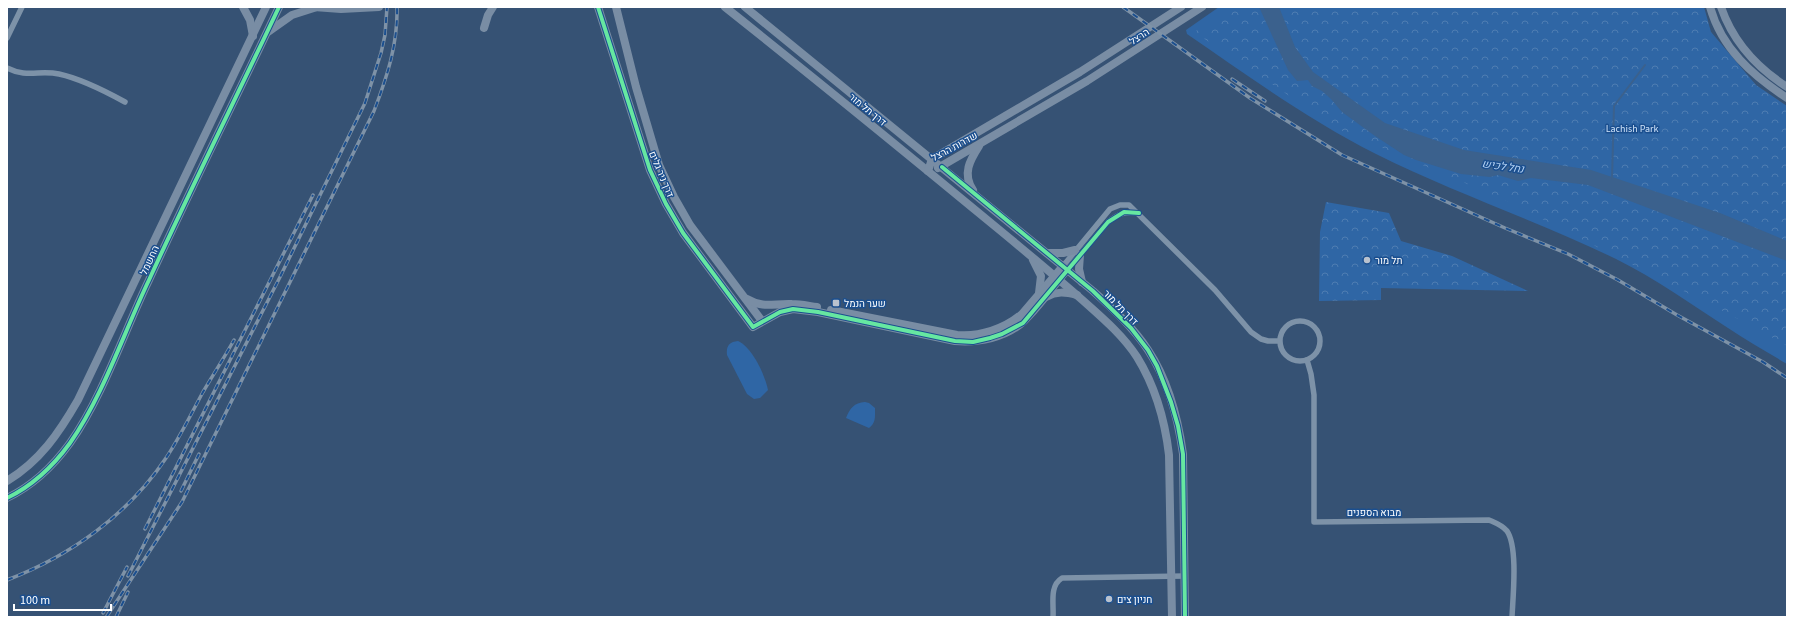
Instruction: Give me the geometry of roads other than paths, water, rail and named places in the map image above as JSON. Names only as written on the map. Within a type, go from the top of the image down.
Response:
[{"type":"street","points":[[7,38],[22,7]]},
{"type":"street","points":[[243,7],[250,20],[253,36]]},
{"type":"street","name":"החשמל","points":[[7,481],[36,460],[52,442],[78,400],[266,7]]},
{"type":"street","name":"החשמל","points":[[7,498],[30,484],[47,469],[81,426],[279,7]]},
{"type":"street","points":[[314,7],[379,7]]},
{"type":"street","points":[[266,34],[292,15],[317,7]]},
{"type":"street","points":[[484,28],[488,14],[493,7]]},
{"type":"street","name":"דרך ניר גלים","points":[[598,7],[650,170],[666,204],[684,233],[750,324],[759,318],[690,224],[674,197],[659,165],[636,87],[616,7]]},
{"type":"street","name":"דרך תל מור","points":[[725,7],[1057,277],[1112,328],[1137,357],[1159,406],[1170,455],[1172,617]]},
{"type":"street","name":"דרך תל מור","points":[[745,7],[1048,253],[1117,314],[1144,345],[1157,366],[1171,402],[1178,426],[1183,454],[1185,617]]},
{"type":"street","name":"הרצל","points":[[1080,72],[1181,7]]},
{"type":"street","name":"הרצל","points":[[1087,81],[1202,7]]},
{"type":"street","points":[[1710,7],[1720,31],[1733,54],[1749,71],[1787,98]]},
{"type":"street","points":[[1721,7],[1733,35],[1741,46],[1761,68],[1787,87]]},
{"type":"street","points":[[7,68],[21,74],[51,73],[67,77],[103,90],[125,102]]},
{"type":"street","name":"שדרות הרצל","points":[[928,171],[932,159],[1080,72]]},
{"type":"street","name":"שדרות הרצל","points":[[928,171],[942,167],[1087,81]]},
{"type":"street","points":[[976,194],[968,181],[967,175],[970,162],[981,144]]},
{"type":"street","points":[[759,318],[793,309],[818,312],[955,341],[974,342],[990,338],[1014,328],[1023,322],[1041,296],[1077,253],[1110,209],[1120,205],[1129,205],[1215,290],[1251,332],[1261,339],[1268,341],[1280,341]]},
{"type":"street","points":[[1048,253],[1077,253],[1115,216],[1124,212],[1138,214]]},
{"type":"street","points":[[1077,253],[1082,282]]},
{"type":"street","points":[[1031,256],[1041,276],[1041,296]]},
{"type":"street","points":[[744,297],[760,305],[807,305],[963,336],[991,331],[1008,324],[1022,314],[1041,296],[1063,292],[1078,296]]},
{"type":"street","points":[[759,318],[779,305]]},
{"type":"street","points":[[1300,321],[1311,324],[1318,331],[1320,342],[1316,353],[1307,360],[1294,361],[1288,358],[1284,353],[1280,341],[1280,335],[1288,324],[1300,321]]},
{"type":"street","name":"מבוא הספנים","points":[[1307,360],[1314,395],[1314,522],[1489,520],[1496,523],[1507,531],[1511,538],[1514,551],[1512,617]]},
{"type":"street","points":[[1053,617],[1053,591],[1057,580],[1062,578],[1184,576]]},
{"type":"water","name":"נחל לכיש","points":[[1259,7],[1279,7],[1295,47],[1313,72],[1385,123],[1464,150],[1591,170],[1720,213],[1787,241],[1787,261],[1588,185],[1531,178],[1518,181],[1498,175],[1490,177],[1461,174],[1404,155],[1342,112],[1331,99],[1322,91],[1312,86],[1308,80],[1297,81],[1288,70]]},
{"type":"waterway","points":[[1612,179],[1614,106],[1645,65]]},
{"type":"railway","points":[[128,576],[280,277],[365,103],[381,53],[385,35],[387,7]]},
{"type":"railway","points":[[107,616],[182,502],[374,111],[394,47],[397,7]]},
{"type":"railway","points":[[1123,7],[1250,98],[1342,155],[1505,228],[1568,254],[1618,280],[1677,315],[1763,362],[1787,378]]},
{"type":"railway","points":[[1232,79],[1265,101]]},
{"type":"railway","points":[[145,529],[313,195]]},
{"type":"railway","points":[[7,580],[53,559],[75,546],[116,515],[134,498],[151,479],[166,458],[234,340]]},
{"type":"railway","points":[[181,491],[199,454]]},
{"type":"railway","points":[[103,613],[127,567]]},
{"type":"railway","points":[[116,617],[128,592]]},
{"type":"place","name":"תל מור","points":[[1367,260]]},
{"type":"place","name":"שער הנמל","points":[[836,303]]},
{"type":"place","name":"חניון צים","points":[[1109,599]]},
{"type":"park label","name":"Lachish Park","points":[[1632,128]]}]
